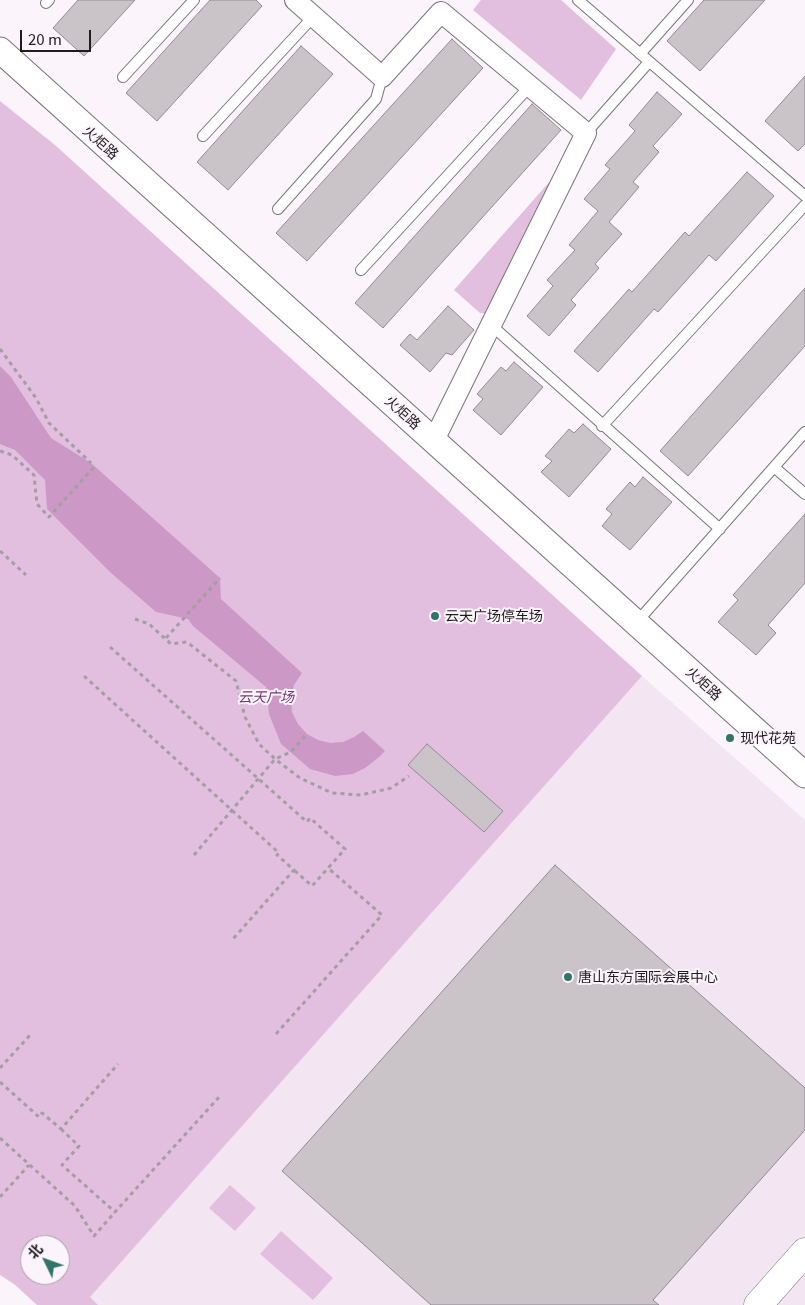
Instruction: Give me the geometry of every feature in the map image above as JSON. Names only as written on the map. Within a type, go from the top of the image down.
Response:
[{"type":"main road","points":[[758,1305],[805,1252]]},
{"type":"street","points":[[295,0],[382,77],[447,6],[529,86],[586,133],[434,440]]},
{"type":"street","name":"火炬路","points":[[0,50],[805,775]]},
{"type":"lane","points":[[123,77],[194,0]]},
{"type":"lane","points":[[578,0],[805,196]]},
{"type":"lane","points":[[640,54],[688,0]]},
{"type":"lane","points":[[203,136],[313,17]]},
{"type":"lane","points":[[586,133],[649,62]]},
{"type":"lane","points":[[278,209],[376,99],[382,77]]},
{"type":"lane","points":[[361,270],[529,86]]},
{"type":"lane","points":[[602,426],[805,205]]},
{"type":"lane","points":[[491,325],[602,426],[720,529]]},
{"type":"lane","points":[[636,623],[805,432]]},
{"type":"lane","points":[[774,467],[805,494]]},
{"type":"path","points":[[0,349],[36,398],[49,423],[91,463]]},
{"type":"path","points":[[0,451],[12,455],[34,475],[37,504],[49,517],[95,466]]},
{"type":"path","points":[[0,551],[26,575]]},
{"type":"path","points":[[166,638],[220,578]]},
{"type":"path","points":[[135,619],[149,624],[171,644],[187,642],[236,681],[245,717],[259,744],[275,760],[300,778],[332,793],[360,794],[391,788],[410,776]]},
{"type":"path","points":[[84,676],[279,853],[277,855],[312,886],[345,849],[310,818],[306,822],[110,647]]},
{"type":"path","points":[[194,855],[275,760],[291,752],[307,734]]},
{"type":"path","points":[[276,1034],[382,915],[328,868]]},
{"type":"path","points":[[233,939],[294,870]]},
{"type":"path","points":[[0,1068],[32,1033]]},
{"type":"path","points":[[61,1129],[118,1064]]},
{"type":"path","points":[[0,1082],[39,1116],[42,1113],[79,1146],[62,1165],[115,1212]]},
{"type":"path","points":[[0,1138],[76,1206],[94,1236],[220,1096]]},
{"type":"path","points":[[0,1197],[30,1165]]},
{"type":"shaded area","points":[[0,366],[11,377],[51,438],[91,463],[220,578],[221,599],[302,673],[294,685],[291,698],[292,712],[298,724],[307,734],[318,740],[330,743],[343,742],[363,731],[385,751],[379,757],[365,768],[353,774],[335,776],[310,769],[281,744],[269,714],[266,687],[193,626],[188,619],[156,612],[110,572],[47,509],[45,480],[15,450],[0,444]]},
{"type":"shaded area","points":[[642,676],[805,820],[805,1305],[82,1305]]},
{"type":"green space","points":[[481,0],[561,0],[616,49],[581,100],[473,10]]},
{"type":"green space","name":"云天广场","points":[[0,101],[55,145],[642,676],[90,1297],[98,1305],[37,1305],[14,1284],[0,1275]]},
{"type":"green space","points":[[581,146],[493,314],[480,313],[454,290]]},
{"type":"green space","points":[[230,1185],[256,1208],[235,1231],[209,1208]]},
{"type":"green space","points":[[281,1231],[333,1278],[313,1300],[260,1254]]},
{"type":"building","points":[[78,0],[135,0],[84,56],[53,28]]},
{"type":"building","points":[[210,0],[256,0],[262,6],[157,121],[126,93]]},
{"type":"building","points":[[704,0],[765,0],[700,71],[667,41]]},
{"type":"building","points":[[452,39],[483,68],[307,261],[276,233]]},
{"type":"building","points":[[301,46],[333,74],[228,190],[197,162]]},
{"type":"building","points":[[805,76],[805,144],[798,151],[765,121]]},
{"type":"building","points":[[657,92],[682,114],[653,146],[659,152],[633,182],[639,187],[609,222],[622,234],[595,264],[599,268],[571,300],[576,305],[549,336],[527,316],[553,286],[547,280],[575,250],[569,245],[598,211],[584,199],[610,169],[605,165],[635,131],[629,125]]},
{"type":"building","points":[[532,104],[561,130],[383,328],[355,303]]},
{"type":"building","points":[[747,172],[774,196],[716,261],[709,255],[658,312],[654,309],[598,372],[574,351],[629,289],[632,292],[685,232],[689,236]]},
{"type":"building","points":[[805,288],[805,346],[688,476],[660,451]]},
{"type":"building","points":[[448,306],[474,330],[452,355],[446,353],[430,372],[400,345],[410,334],[417,340]]},
{"type":"building","points":[[514,362],[543,387],[501,435],[473,410],[483,399],[477,394],[501,367],[506,371]]},
{"type":"building","points":[[583,424],[611,449],[569,497],[541,472],[552,461],[545,456],[569,429],[574,433]]},
{"type":"building","points":[[643,477],[672,502],[630,550],[602,526],[612,514],[606,509],[630,482],[635,487]]},
{"type":"building","points":[[805,514],[805,583],[768,625],[776,633],[756,655],[718,622],[738,600],[733,595]]},
{"type":"building","points":[[427,744],[503,811],[484,832],[408,765]]},
{"type":"building","name":"唐山东方国际会展中心","points":[[555,865],[805,1088],[805,1130],[653,1300],[659,1305],[431,1305],[282,1171]]},
{"type":"place","name":"云天广场停车场","points":[[435,616]]},
{"type":"place","name":"现代花苑","points":[[730,738]]},
{"type":"place","name":"唐山东方国际会展中心","points":[[568,977]]}]
